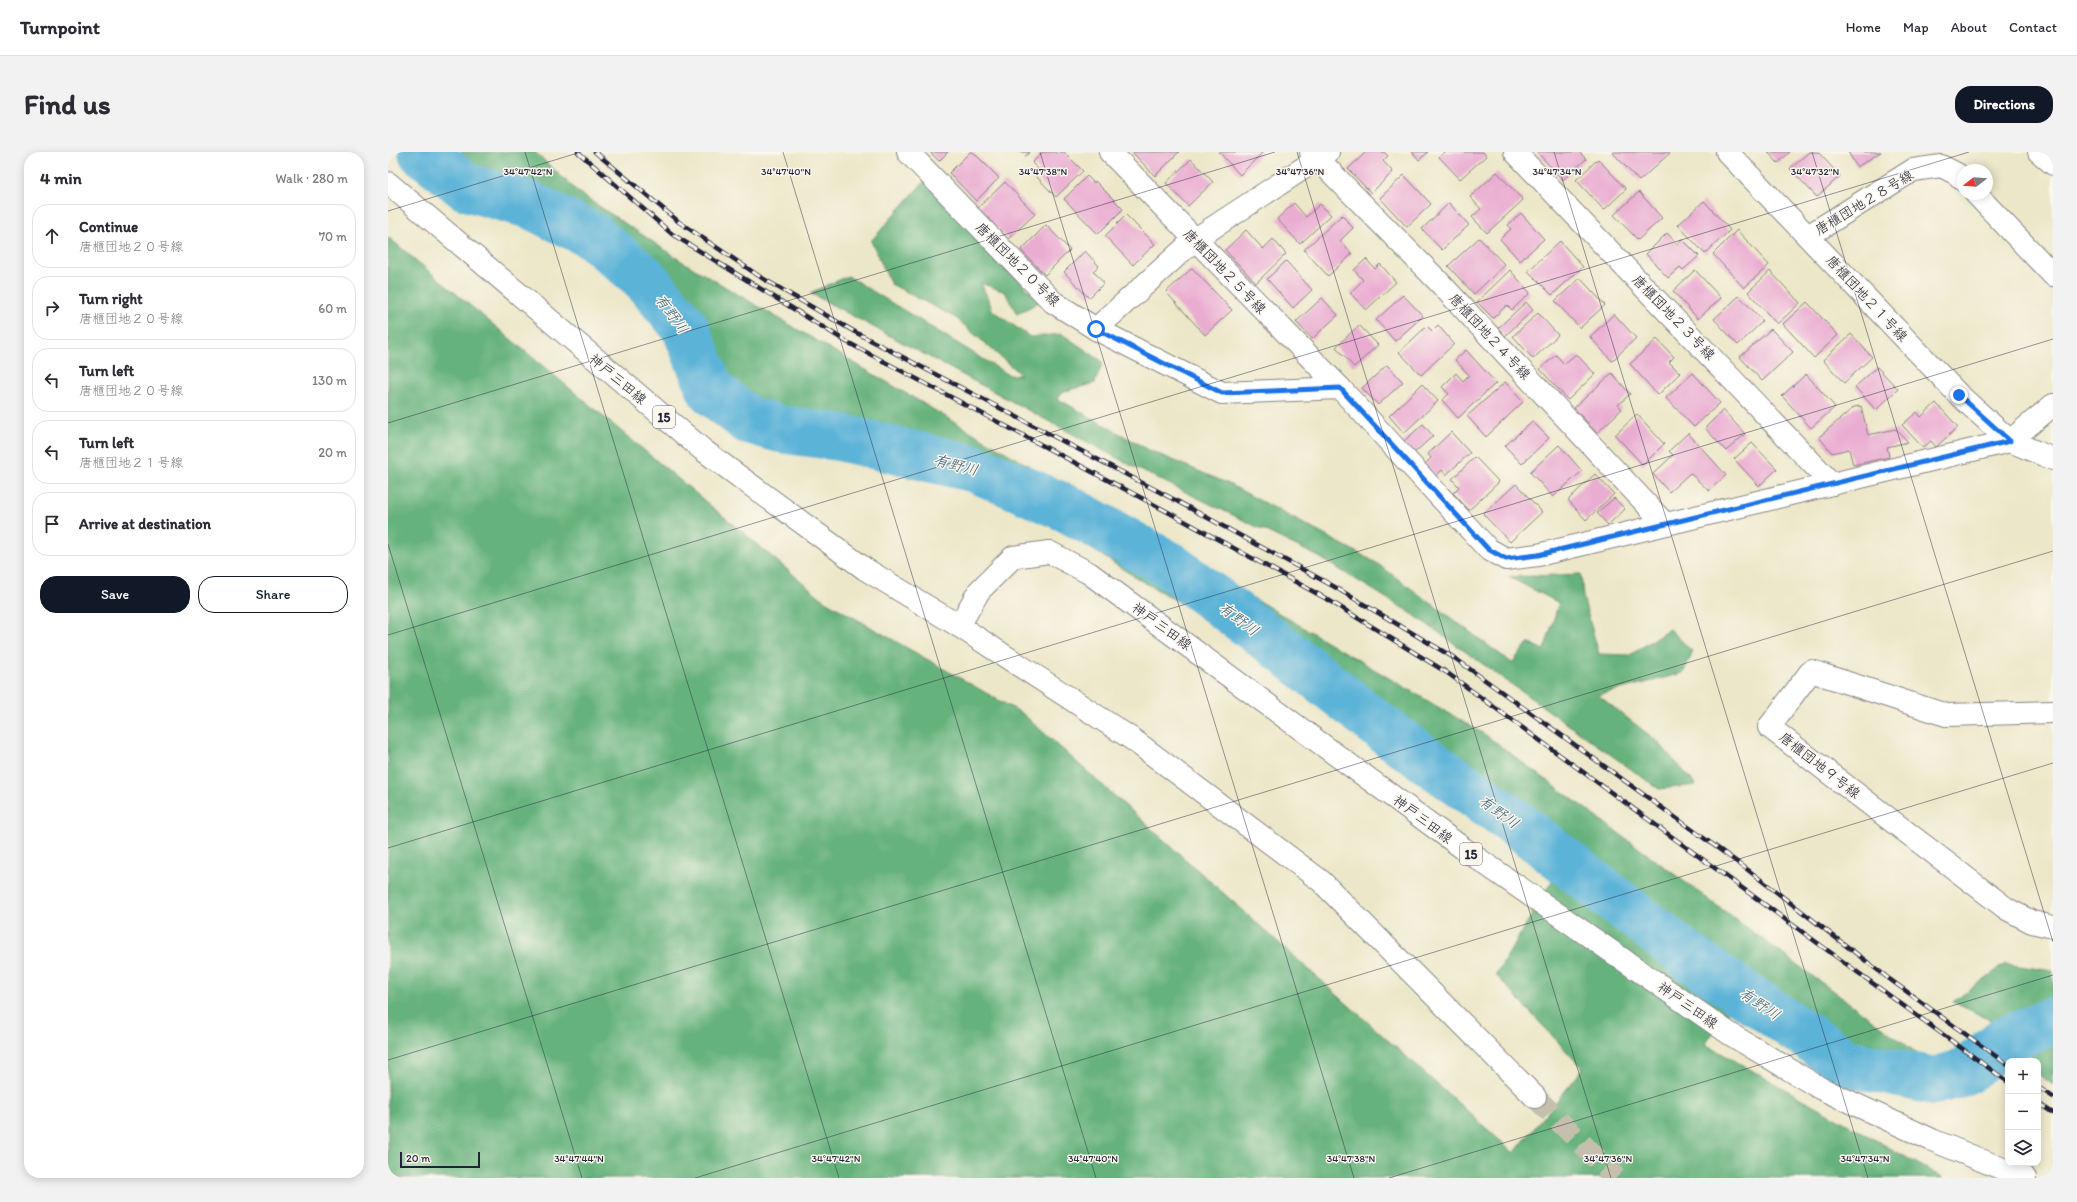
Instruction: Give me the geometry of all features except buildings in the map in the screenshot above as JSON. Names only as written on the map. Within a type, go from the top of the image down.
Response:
[{"type":"street","name":"唐櫃団地２０号線","points":[[908,152],[1053,302],[1096,329],[1222,393],[1340,388]]},
{"type":"street","name":"唐櫃団地２５号線","points":[[1110,152],[1194,240],[1340,388]]},
{"type":"street","name":"唐櫃団地２３号線","points":[[1515,152],[1832,484]]},
{"type":"street","name":"唐櫃団地２１号線","points":[[1727,152],[1959,395],[2010,441]]},
{"type":"street","points":[[2039,152],[2053,164]]},
{"type":"street","points":[[1096,329],[1194,240],[1319,154]]},
{"type":"street","name":"唐櫃団地２４号線","points":[[1319,154],[1665,524]]},
{"type":"street","name":"唐櫃団地２８号線","points":[[1808,236],[1914,170],[1940,166],[1957,174]]},
{"type":"street","name":"神戸三田線","points":[[388,183],[703,450],[865,569],[959,626],[1132,739],[1321,880],[1535,1097]]},
{"type":"street","points":[[1982,200],[2053,275]]},
{"type":"street","points":[[1340,388],[1488,549],[1506,559],[1538,555],[2010,441],[2053,405]]},
{"type":"street","points":[[2010,441],[2053,459]]},
{"type":"street","name":"神戸三田線","points":[[959,626],[979,591],[1013,557],[1049,552],[1089,573],[1464,849],[1730,1034],[1820,1088],[1932,1140],[2025,1178]]},
{"type":"street","name":"唐櫃団地９号線","points":[[2053,712],[1946,715],[1811,671],[1769,727],[2006,909],[2032,922],[2053,927]]},
{"type":"green space","points":[[399,152],[535,152],[578,192],[683,262],[1484,734],[1955,1081],[1921,1100],[1739,997],[1705,1044],[1943,1178],[388,1178],[388,237],[825,601],[1023,714],[1514,1153],[1583,1069],[1496,975],[1553,879],[1197,612],[1140,580],[1039,515],[921,468],[779,441],[761,447],[721,424],[699,395],[672,337],[634,282],[572,236],[522,213],[479,209],[451,199]]},
{"type":"green space","points":[[928,177],[1039,302],[1017,314],[1005,292],[981,283],[993,311],[1030,337],[1062,334],[1103,362],[1095,383],[1062,392],[1058,399],[1149,450],[1229,484],[1375,562],[1512,663],[1528,643],[1544,650],[1559,603],[1509,577],[1581,574],[1583,597],[1599,654],[1630,655],[1670,629],[1693,652],[1683,673],[1598,695],[1658,742],[1696,785],[1659,789],[1411,613],[1319,557],[1132,466],[810,293],[848,276],[1009,375],[1021,375],[956,318],[891,284],[871,241]]},
{"type":"green space","points":[[2005,964],[2053,971],[2053,1085],[2041,1076],[2041,1058],[2032,1058],[2034,1041],[1953,1002]]},
{"type":"waterway","name":"有野川","points":[[422,152],[466,187],[530,205],[593,236],[643,277],[685,327],[711,391],[748,420],[780,429],[839,437],[976,469],[1068,509],[1169,565],[1282,649],[1391,735],[1512,820],[1689,957],[1847,1063],[1934,1081],[1965,1072],[2003,1041],[2053,1021]]},
{"type":"tunnel","points":[[1535,1097],[1616,1178]]},
{"type":"railway","points":[[578,152],[672,234],[847,342],[1166,511],[1325,598],[1446,672],[2005,1080]]},
{"type":"railway","points":[[595,152],[679,222],[762,278],[855,332],[1173,499],[1333,586],[1456,659],[1748,870],[1888,978],[2005,1063]]},
{"type":"railway","points":[[2041,1089],[2053,1097]]},
{"type":"railway","points":[[2041,1105],[2053,1113]]},
{"type":"route","points":[[1096,329],[1222,393],[1340,388],[1488,549],[1506,559],[1538,555],[2010,441],[1959,395]]}]
